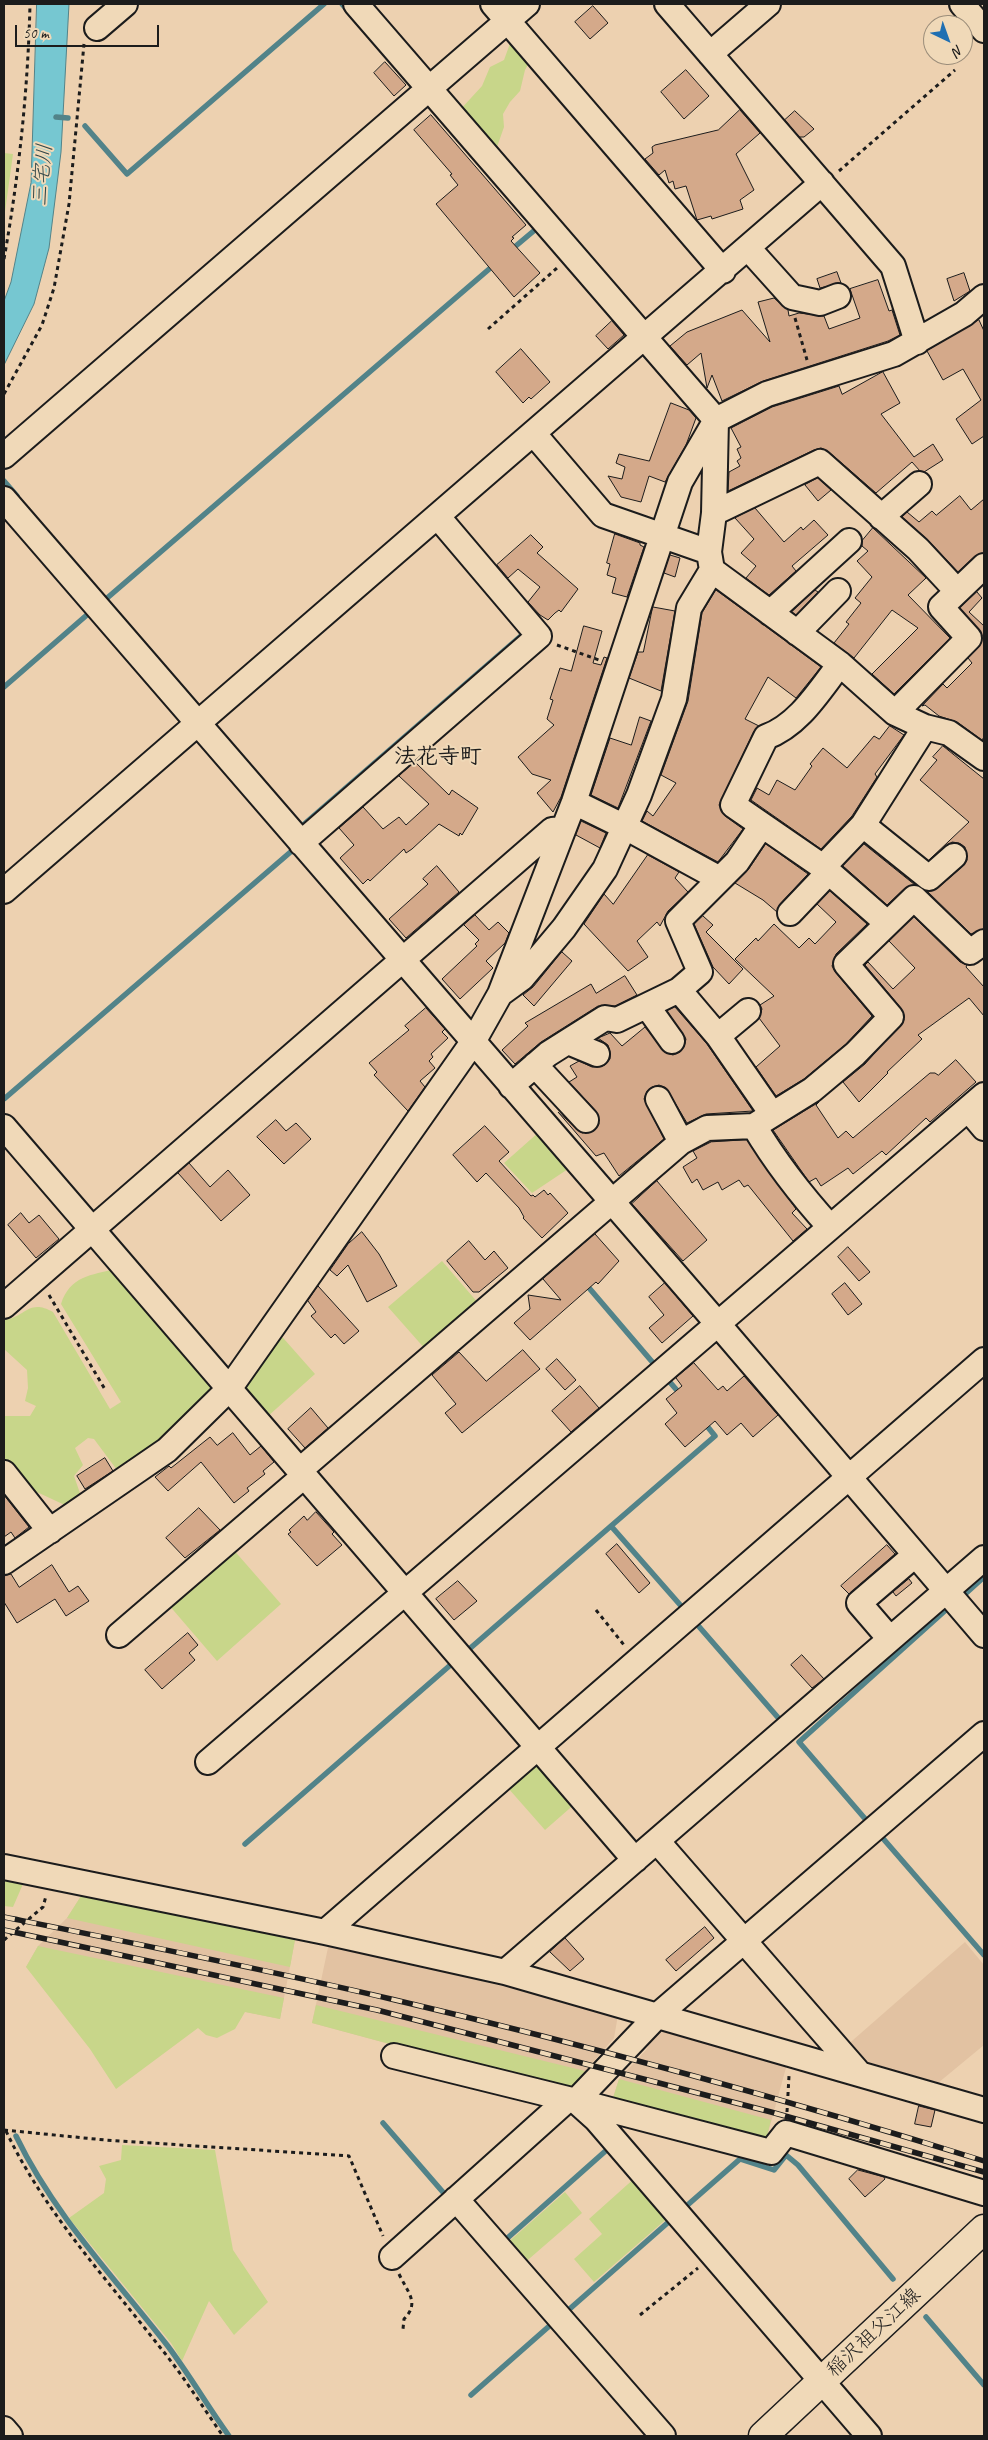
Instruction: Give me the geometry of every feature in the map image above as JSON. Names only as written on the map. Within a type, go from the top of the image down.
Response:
[{"type":"main road","name":"稲沢祖父江線","points":[[763,2436],[984,2229]]},
{"type":"street","points":[[90,34],[125,4]]},
{"type":"street","points":[[356,4],[716,420],[714,513],[710,561],[689,608],[674,699],[639,796],[605,869],[564,928],[522,978],[500,994]]},
{"type":"street","points":[[4,456],[429,88],[500,12],[527,4]]},
{"type":"street","points":[[667,4],[893,266],[917,342]]},
{"type":"street","points":[[710,54],[768,4]]},
{"type":"street","points":[[962,4],[984,30]]},
{"type":"street","points":[[500,12],[723,271]]},
{"type":"street","points":[[4,891],[823,184]]},
{"type":"street","points":[[748,248],[792,298],[820,303],[838,296]]},
{"type":"street","points":[[4,1562],[167,1450],[229,1389],[473,1042],[500,994],[574,802],[680,482],[716,420],[767,394],[894,354],[964,314],[984,297]]},
{"type":"street","points":[[534,434],[603,516],[661,536],[710,561],[770,613],[840,664],[895,713],[925,727],[949,733],[984,758]]},
{"type":"street","points":[[714,513],[820,462],[918,549],[957,591]]},
{"type":"street","points":[[881,517],[919,484]]},
{"type":"street","points":[[4,499],[612,1201],[984,1635]]},
{"type":"street","points":[[301,843],[539,636],[438,517]]},
{"type":"street","points":[[770,613],[849,541]]},
{"type":"street","points":[[895,713],[969,638],[941,606],[984,566]]},
{"type":"street","points":[[797,633],[838,591]]},
{"type":"street","points":[[840,664],[782,732],[766,737],[733,805],[826,869],[887,923]]},
{"type":"street","points":[[790,913],[863,825],[925,727]]},
{"type":"street","points":[[574,802],[625,827],[720,879]]},
{"type":"street","points":[[512,1086],[536,1065],[606,1018],[617,1020],[647,1006],[679,990],[700,972],[678,921],[737,862],[762,825]]},
{"type":"street","points":[[863,825],[929,878]]},
{"type":"street","points":[[4,1306],[552,830],[563,829]]},
{"type":"street","points":[[120,1635],[302,1473],[681,1142],[707,1128],[763,1120],[812,1090],[855,1054],[891,1017],[846,964],[929,883],[929,878],[954,856]]},
{"type":"street","points":[[914,898],[970,952],[984,942]]},
{"type":"street","points":[[679,990],[718,1036],[763,1120],[777,1164],[797,1191],[830,1227]]},
{"type":"street","points":[[647,1006],[672,1041]]},
{"type":"street","points":[[718,1036],[748,1010]]},
{"type":"street","points":[[568,1042],[597,1054]]},
{"type":"street","points":[[536,1065],[586,1120]]},
{"type":"street","points":[[658,1099],[681,1142]]},
{"type":"street","points":[[208,1762],[976,1102],[984,1128]]},
{"type":"street","points":[[4,1127],[635,1860]]},
{"type":"street","points":[[324,1932],[984,1360]]},
{"type":"street","points":[[4,1473],[50,1532]]},
{"type":"street","points":[[890,1639],[859,1603],[915,1555]]},
{"type":"street","points":[[505,1972],[984,1558]]},
{"type":"street","points":[[392,2257],[456,2198],[572,2100],[658,2015],[984,1734]]},
{"type":"street","points":[[657,1841],[858,2072]]},
{"type":"street","points":[[4,1867],[324,1932],[505,1972],[790,2052],[984,2110]]},
{"type":"street","points":[[394,2056],[771,2152],[786,2133],[984,2193]]},
{"type":"street","points":[[572,2100],[596,2120],[869,2436]]},
{"type":"street","points":[[456,2198],[663,2436]]},
{"type":"street","points":[[4,2429],[10,2436]]},
{"type":"path","points":[[4,259],[15,197],[29,48],[30,4]]},
{"type":"path","points":[[4,394],[42,324],[54,288],[69,204],[90,34]]},
{"type":"path","points":[[823,184],[955,70]]},
{"type":"path","points":[[488,329],[572,254]]},
{"type":"path","points":[[788,294],[813,380]]},
{"type":"path","points":[[537,638],[618,667]]},
{"type":"path","points":[[38,1277],[106,1391]]},
{"type":"path","points":[[596,1610],[637,1661]]},
{"type":"path","points":[[4,1940],[43,1907],[51,1876]]},
{"type":"path","points":[[786,2133],[790,2052]]},
{"type":"path","points":[[5,2130],[105,2140],[350,2156],[414,2305],[412,2311],[404,2319],[403,2329]]},
{"type":"path","points":[[5,2130],[22,2165],[63,2225],[161,2348],[223,2436]]},
{"type":"path","points":[[640,2315],[713,2255]]},
{"type":"shaded area","points":[[81,1896],[295,1940],[280,2019],[26,1967],[38,1946],[67,1918]]},
{"type":"shaded area","points":[[965,1942],[984,1965],[984,2045],[938,2083],[855,2058],[845,2047]]},
{"type":"shaded area","points":[[329,1943],[618,2015],[614,2038],[567,2092],[312,2023]]},
{"type":"shaded area","points":[[659,2027],[787,2064],[765,2144],[611,2104],[619,2079],[646,2050]]},
{"type":"green space","points":[[512,38],[531,59],[525,70],[520,91],[510,102],[503,114],[504,127],[497,147],[493,151],[459,111],[482,86],[490,67],[504,60]]},
{"type":"green space","points":[[4,153],[13,154],[4,219]]},
{"type":"green space","points":[[539,1132],[571,1167],[532,1193],[504,1163]]},
{"type":"green space","points":[[442,1261],[479,1304],[426,1350],[388,1307]]},
{"type":"green space","points":[[116,1269],[212,1378],[213,1391],[182,1427],[120,1474],[94,1439],[88,1438],[75,1448],[83,1465],[74,1476],[81,1496],[69,1507],[39,1493],[22,1488],[4,1463],[4,1416],[30,1416],[36,1406],[25,1401],[28,1388],[27,1370],[4,1349],[4,1320],[11,1319],[27,1310],[38,1307],[53,1312],[110,1409],[121,1402],[61,1304],[70,1288],[82,1278]]},
{"type":"green space","points":[[277,1331],[315,1374],[267,1417],[244,1392],[245,1379]]},
{"type":"green space","points":[[232,1548],[281,1604],[217,1661],[168,1604]]},
{"type":"green space","points":[[537,1763],[577,1802],[545,1830],[508,1788]]},
{"type":"green space","points":[[4,1881],[23,1884],[13,1907],[4,1906]]},
{"type":"green space","points":[[81,1896],[295,1940],[290,1967],[67,1918]]},
{"type":"green space","points":[[38,1946],[284,1998],[280,2019],[245,2012],[235,2029],[217,2038],[206,2035],[198,2028],[116,2089],[90,2049],[26,1967]]},
{"type":"green space","points":[[316,2005],[585,2071],[567,2092],[312,2023]]},
{"type":"green space","points":[[619,2079],[771,2120],[765,2144],[611,2104]]},
{"type":"green space","points":[[122,2145],[215,2150],[233,2250],[268,2302],[234,2335],[209,2301],[182,2361],[171,2343],[69,2218],[104,2193],[106,2179],[99,2166],[121,2160]]},
{"type":"green space","points":[[637,2176],[671,2215],[594,2282],[574,2259],[602,2234],[589,2219]]},
{"type":"green space","points":[[565,2192],[582,2213],[522,2265],[505,2245]]},
{"type":"water","name":"三宅川","points":[[37,4],[69,4],[61,152],[49,248],[34,304],[4,365],[4,301],[11,282],[31,183]]},
{"type":"building","points":[[593,6],[608,23],[590,39],[575,22]]},
{"type":"building","points":[[385,62],[406,85],[394,96],[374,73]]},
{"type":"building","points":[[686,70],[709,96],[684,119],[661,92]]},
{"type":"building","points":[[740,110],[760,133],[736,154],[754,190],[740,200],[743,209],[712,219],[711,216],[697,220],[686,186],[675,189],[673,181],[669,183],[665,170],[659,175],[645,159],[653,153],[652,147],[655,145],[718,130]]},
{"type":"building","points":[[795,111],[814,129],[804,137],[799,137],[785,120]]},
{"type":"building","points":[[431,115],[526,225],[512,237],[514,238],[511,241],[540,273],[514,297],[436,204],[458,185],[450,175],[452,174],[414,130]]},
{"type":"building","points":[[837,272],[841,283],[820,288],[817,279]]},
{"type":"building","points":[[964,273],[970,291],[954,301],[947,279]]},
{"type":"building","points":[[878,280],[889,311],[892,310],[900,335],[888,341],[763,381],[722,401],[712,375],[707,388],[701,353],[687,365],[670,346],[687,332],[742,310],[770,342],[758,302],[774,298],[788,310],[789,316],[799,313],[824,316],[829,329],[860,318],[850,289]]},
{"type":"building","points":[[979,320],[984,331],[984,436],[972,444],[956,419],[981,400],[963,369],[943,380],[927,351]]},
{"type":"building","points":[[612,321],[624,335],[608,349],[596,336]]},
{"type":"building","points":[[521,349],[550,382],[531,399],[529,397],[523,403],[496,372]]},
{"type":"building","points":[[883,372],[900,403],[881,414],[914,457],[933,444],[943,460],[924,472],[920,471],[912,462],[876,493],[829,452],[821,448],[728,491],[729,472],[740,466],[737,461],[741,458],[737,449],[741,447],[731,428],[772,407],[839,386],[842,394]]},
{"type":"building","points":[[671,403],[689,410],[696,418],[686,445],[665,482],[649,476],[641,502],[621,497],[608,476],[622,479],[625,467],[616,463],[619,454],[649,461]]},
{"type":"building","points":[[818,478],[831,490],[818,501],[805,485]]},
{"type":"building","points":[[960,496],[971,510],[984,499],[984,553],[975,556],[958,572],[928,540],[902,517],[907,512],[919,522],[932,511],[936,515]]},
{"type":"building","points":[[755,508],[784,542],[801,527],[803,530],[814,520],[828,535],[792,566],[796,571],[769,595],[746,578],[756,566],[741,553],[754,539],[735,518]]},
{"type":"building","points":[[873,528],[926,578],[908,595],[950,638],[894,694],[872,674],[918,628],[892,610],[854,658],[834,643],[849,624],[846,622],[861,603],[855,598],[872,577],[857,561],[868,551],[862,546],[862,541]]},
{"type":"building","points":[[615,534],[640,543],[644,547],[627,597],[612,593],[616,578],[607,575],[610,564],[607,563]]},
{"type":"building","points":[[531,535],[543,547],[537,553],[578,589],[561,612],[559,610],[548,620],[540,615],[528,602],[540,587],[518,569],[508,578],[497,565]]},
{"type":"building","points":[[670,555],[680,558],[675,577],[664,573]]},
{"type":"building","points":[[716,590],[821,667],[796,698],[768,677],[745,719],[759,726],[754,731],[719,805],[725,816],[743,829],[718,862],[642,821],[647,811],[653,816],[676,783],[661,775],[688,701],[702,613]]},
{"type":"building","points":[[815,590],[818,592],[796,615],[792,612]]},
{"type":"building","points":[[977,592],[982,598],[969,612],[984,626],[984,737],[982,740],[957,722],[939,716],[925,705],[922,706],[943,684],[947,688],[972,663],[968,658],[979,647],[982,635],[960,608]]},
{"type":"building","points":[[653,607],[675,611],[661,691],[629,678],[638,652],[643,652]]},
{"type":"building","points":[[584,626],[602,631],[593,663],[601,665],[604,657],[607,658],[561,797],[553,812],[537,793],[551,780],[532,774],[518,757],[554,725],[547,719],[553,700],[550,699],[560,668],[571,671]]},
{"type":"building","points":[[640,717],[651,721],[618,808],[591,795],[610,738],[631,745]]},
{"type":"building","points":[[890,726],[904,735],[875,774],[877,777],[852,816],[821,849],[751,800],[757,788],[769,795],[777,780],[795,790],[812,766],[810,764],[823,748],[847,768],[874,736],[879,739]]},
{"type":"building","points":[[943,746],[984,779],[984,929],[971,934],[927,891],[938,888],[963,866],[967,860],[965,847],[959,843],[952,842],[929,860],[969,822],[920,780],[937,760],[933,757]]},
{"type":"building","points":[[415,762],[449,795],[452,790],[478,808],[462,835],[460,833],[459,836],[439,824],[412,849],[406,853],[404,849],[370,881],[368,879],[363,884],[340,858],[354,845],[339,828],[363,807],[383,829],[399,817],[406,825],[429,804],[399,776]]},
{"type":"building","points":[[581,821],[606,833],[600,848],[576,835]]},
{"type":"building","points":[[766,844],[808,874],[780,904],[777,912],[763,900],[735,883],[748,870]]},
{"type":"building","points":[[864,844],[915,885],[905,888],[887,905],[843,866]]},
{"type":"building","points":[[648,855],[679,872],[675,878],[688,892],[668,911],[660,926],[657,922],[637,941],[648,957],[628,971],[584,924],[604,894],[613,904]]},
{"type":"building","points":[[437,866],[459,892],[406,938],[389,919],[428,884],[423,879]]},
{"type":"building","points":[[830,891],[867,924],[836,954],[832,966],[872,1016],[846,1044],[804,1079],[776,1096],[756,1067],[780,1046],[759,1018],[762,1009],[760,1005],[774,996],[735,959],[756,938],[758,941],[774,924],[799,948],[809,938],[815,944],[836,922],[817,904]]},
{"type":"building","points":[[475,915],[489,930],[498,922],[509,933],[505,943],[486,961],[493,968],[460,999],[442,979],[477,946],[475,944],[479,940],[464,925]]},
{"type":"building","points":[[703,916],[713,925],[706,932],[743,969],[729,984],[713,967],[694,924]]},
{"type":"building","points":[[914,917],[960,962],[967,965],[966,967],[984,987],[984,1016],[969,998],[918,1035],[922,1039],[859,1102],[843,1082],[865,1064],[904,1020],[901,1008],[865,965],[868,962],[893,989],[915,968],[889,941]]},
{"type":"building","points":[[562,952],[572,961],[534,1006],[523,995],[533,987]]},
{"type":"building","points":[[625,976],[637,995],[615,1006],[598,1006],[541,1042],[515,1064],[502,1050],[528,1026],[525,1023],[591,984],[596,993]]},
{"type":"building","points":[[675,1007],[707,1044],[753,1111],[706,1114],[687,1123],[666,1088],[659,1085],[652,1087],[647,1091],[644,1099],[664,1139],[619,1176],[604,1153],[596,1156],[558,1112],[582,1133],[595,1130],[599,1124],[596,1111],[569,1082],[577,1077],[570,1066],[579,1061],[592,1067],[605,1065],[610,1059],[610,1052],[608,1045],[598,1038],[610,1033],[622,1046],[645,1027],[666,1053],[673,1055],[680,1052],[684,1047],[686,1039],[667,1011]]},
{"type":"building","points":[[426,1008],[445,1029],[442,1032],[448,1038],[431,1054],[433,1057],[429,1061],[435,1068],[420,1081],[425,1087],[408,1111],[374,1075],[377,1072],[369,1063],[409,1030],[405,1026]]},
{"type":"building","points":[[956,1060],[976,1082],[930,1122],[926,1118],[886,1155],[882,1151],[853,1174],[848,1168],[821,1186],[816,1178],[809,1182],[773,1130],[819,1102],[816,1105],[838,1138],[846,1131],[853,1138],[930,1073],[938,1075]]},
{"type":"building","points":[[276,1120],[286,1131],[296,1123],[311,1139],[284,1164],[257,1137]]},
{"type":"building","points":[[485,1126],[509,1152],[499,1161],[531,1196],[535,1197],[544,1190],[548,1195],[550,1193],[568,1213],[542,1238],[523,1218],[519,1208],[486,1173],[477,1182],[453,1155]]},
{"type":"building","points":[[747,1140],[796,1209],[792,1213],[807,1229],[793,1241],[748,1185],[744,1187],[739,1180],[722,1190],[718,1182],[703,1190],[697,1179],[692,1183],[683,1167],[697,1158],[693,1151],[711,1142]]},
{"type":"building","points":[[189,1163],[210,1187],[228,1170],[250,1195],[221,1221],[178,1173]]},
{"type":"building","points":[[657,1181],[707,1240],[683,1261],[632,1204]]},
{"type":"building","points":[[21,1213],[29,1223],[39,1215],[59,1239],[36,1258],[8,1225]]},
{"type":"building","points":[[362,1232],[379,1254],[397,1286],[367,1302],[348,1265],[337,1276],[330,1270],[348,1244]]},
{"type":"building","points":[[595,1234],[619,1261],[598,1284],[596,1282],[530,1340],[514,1323],[530,1309],[528,1295],[561,1300],[543,1279]]},
{"type":"building","points":[[469,1241],[485,1260],[494,1251],[508,1268],[479,1292],[473,1292],[447,1261]]},
{"type":"building","points":[[848,1247],[870,1272],[859,1281],[838,1257]]},
{"type":"building","points":[[665,1283],[693,1316],[662,1343],[649,1328],[664,1315],[649,1297]]},
{"type":"building","points":[[845,1283],[862,1304],[848,1315],[832,1294]]},
{"type":"building","points":[[318,1286],[359,1331],[344,1344],[335,1334],[331,1338],[311,1316],[316,1312],[308,1301]]},
{"type":"building","points":[[523,1350],[540,1369],[462,1433],[445,1413],[456,1404],[432,1375],[459,1352],[486,1381]]},
{"type":"building","points":[[557,1359],[576,1380],[565,1390],[546,1369]]},
{"type":"building","points":[[694,1363],[718,1390],[723,1386],[727,1391],[744,1376],[778,1415],[753,1437],[741,1423],[727,1435],[715,1421],[685,1447],[665,1424],[677,1413],[666,1399],[682,1386],[676,1378]]},
{"type":"building","points":[[580,1386],[599,1408],[571,1432],[552,1411]]},
{"type":"building","points":[[311,1408],[328,1428],[305,1448],[288,1429]]},
{"type":"building","points":[[233,1433],[250,1455],[261,1446],[274,1462],[263,1471],[265,1474],[247,1488],[249,1491],[234,1503],[201,1462],[168,1491],[155,1477],[169,1466],[171,1468],[210,1437],[217,1445]]},
{"type":"building","points":[[105,1458],[113,1471],[85,1489],[77,1476]]},
{"type":"building","points":[[4,1495],[29,1527],[15,1538],[11,1532],[4,1537]]},
{"type":"building","points":[[199,1508],[220,1530],[185,1558],[166,1538]]},
{"type":"building","points":[[316,1512],[334,1532],[332,1534],[342,1545],[317,1566],[288,1534],[291,1532],[289,1530],[304,1516],[307,1520]]},
{"type":"building","points":[[617,1544],[650,1583],[639,1593],[606,1554]]},
{"type":"building","points":[[887,1545],[895,1554],[849,1594],[841,1586]]},
{"type":"building","points":[[52,1565],[69,1592],[78,1586],[89,1601],[66,1616],[55,1599],[17,1623],[4,1602],[4,1576],[11,1574],[19,1587]]},
{"type":"building","points":[[909,1579],[912,1583],[896,1596],[893,1592]]},
{"type":"building","points":[[458,1581],[477,1601],[454,1620],[436,1599]]},
{"type":"building","points":[[188,1633],[198,1645],[189,1653],[195,1660],[162,1689],[145,1670]]},
{"type":"building","points":[[802,1655],[824,1679],[812,1688],[791,1665]]},
{"type":"building","points":[[705,1927],[714,1938],[676,1971],[666,1960]]},
{"type":"building","points":[[565,1938],[584,1959],[570,1971],[550,1952]]},
{"type":"building","points":[[919,2106],[935,2110],[931,2127],[915,2124]]},
{"type":"building","points":[[858,2170],[884,2177],[885,2179],[865,2197],[849,2179]]},
{"type":"waterway","points":[[85,126],[127,174],[324,4]]},
{"type":"waterway","points":[[342,4],[349,12]]},
{"type":"waterway","points":[[56,117],[68,118]]},
{"type":"waterway","points":[[511,250],[536,229],[533,225]]},
{"type":"waterway","points":[[106,599],[495,264]]},
{"type":"waterway","points":[[4,481],[17,496]]},
{"type":"waterway","points":[[4,687],[88,614]]},
{"type":"waterway","points":[[302,826],[522,635]]},
{"type":"waterway","points":[[4,1099],[294,849]]},
{"type":"waterway","points":[[584,1282],[654,1364]]},
{"type":"waterway","points":[[668,1380],[681,1395]]},
{"type":"waterway","points":[[682,1607],[611,1526],[715,1436],[703,1421]]},
{"type":"waterway","points":[[467,1651],[611,1526]]},
{"type":"waterway","points":[[964,1595],[984,1577]]},
{"type":"waterway","points":[[867,1821],[799,1742],[948,1608]]},
{"type":"waterway","points":[[693,1624],[695,1622],[781,1721]]},
{"type":"waterway","points":[[245,1844],[455,1661]]},
{"type":"waterway","points":[[880,1835],[984,1955]]},
{"type":"waterway","points":[[383,2123],[448,2198]]},
{"type":"waterway","points":[[16,2136],[31,2165],[67,2219],[167,2345],[229,2436]]},
{"type":"waterway","points":[[503,2242],[610,2147]]},
{"type":"waterway","points":[[683,2209],[740,2159],[774,2170],[786,2155],[798,2165],[893,2279]]},
{"type":"waterway","points":[[565,2313],[672,2219]]},
{"type":"waterway","points":[[926,2317],[984,2385]]},
{"type":"waterway","points":[[471,2395],[555,2321]]},
{"type":"railway","points":[[4,1917],[295,1977],[466,2017],[763,2095],[984,2161]]},
{"type":"railway","points":[[4,1930],[377,2010],[771,2112],[984,2172]]},
{"type":"district","name":"法花寺町","points":[[438,757]]}]
